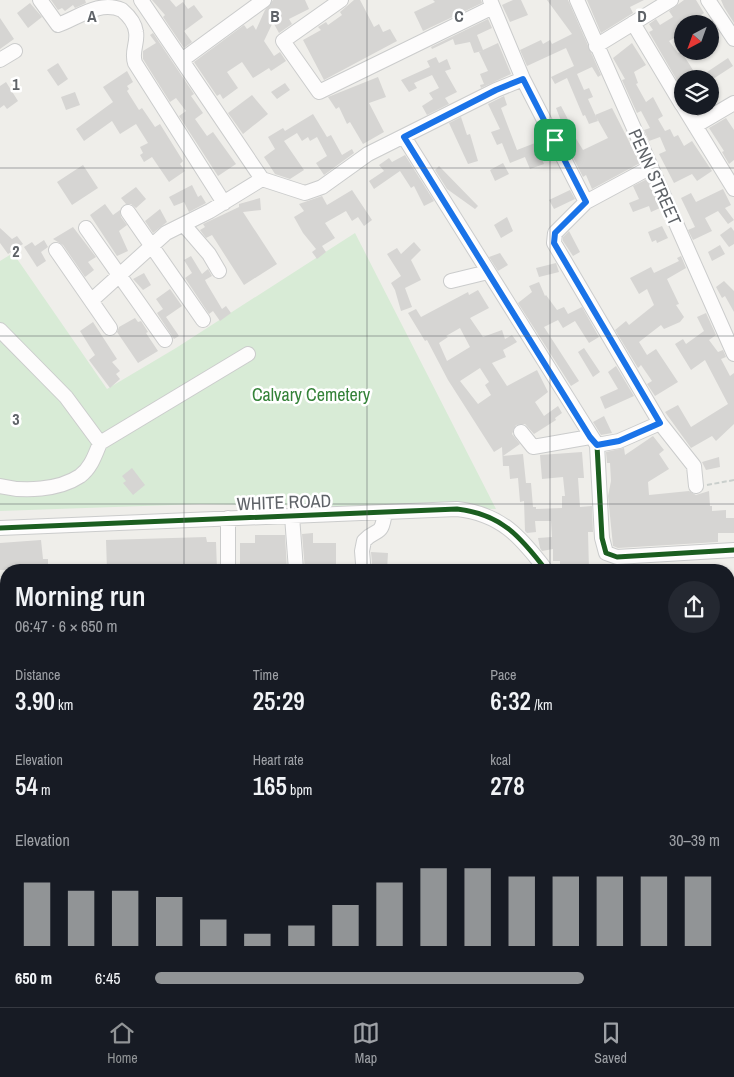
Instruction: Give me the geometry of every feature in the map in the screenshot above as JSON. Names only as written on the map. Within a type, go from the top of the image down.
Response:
[{"type":"street","points":[[40,0],[58,25],[101,4],[116,6],[131,19],[137,35],[133,56],[135,63],[224,203]]},
{"type":"street","points":[[182,60],[264,0]]},
{"type":"street","points":[[341,0],[283,41],[317,90],[322,91],[492,4],[523,79],[586,202]]},
{"type":"street","name":"PENN STREET","points":[[577,0],[734,354]]},
{"type":"street","points":[[708,0],[734,39]]},
{"type":"street","points":[[596,46],[664,2]]},
{"type":"street","points":[[131,19],[143,4],[262,179],[305,193],[322,187],[368,154],[496,90],[523,79]]},
{"type":"street","points":[[633,23],[674,91]]},
{"type":"street","points":[[0,60],[15,51]]},
{"type":"street","points":[[695,126],[734,103]]},
{"type":"street","points":[[688,115],[734,188]]},
{"type":"street","points":[[404,137],[593,441],[602,538],[606,553],[617,557],[734,550]]},
{"type":"street","points":[[651,167],[586,202],[555,233],[554,243],[660,423],[694,466],[696,486]]},
{"type":"street","points":[[92,300],[166,233],[224,203],[262,179]]},
{"type":"street","points":[[128,212],[203,320]]},
{"type":"street","points":[[184,225],[209,254],[219,271]]},
{"type":"street","points":[[86,228],[165,340]]},
{"type":"street","points":[[56,250],[110,328]]},
{"type":"street","points":[[451,281],[488,272]]},
{"type":"street","points":[[0,330],[66,398],[100,443]]},
{"type":"street","points":[[0,486],[57,487],[80,476],[93,462],[100,443],[248,354]]},
{"type":"street","points":[[521,432],[533,447],[593,441],[619,441],[660,423]]},
{"type":"street","name":"WHITE ROAD","points":[[0,528],[457,509],[495,518],[525,542],[542,564]]},
{"type":"street","points":[[363,563],[362,551],[364,541],[380,532],[383,528],[385,512]]},
{"type":"street","points":[[292,516],[296,564]]},
{"type":"street","points":[[228,518],[228,564]]},
{"type":"path","points":[[696,486],[734,480]]},
{"type":"green space","name":"Calvary Cemetery","points":[[355,233],[496,509],[200,504],[0,511],[0,261],[13,253],[107,389],[176,348]]},
{"type":"building","points":[[51,0],[85,0],[86,3],[75,8],[73,5],[65,11],[62,8],[58,10]]},
{"type":"building","points":[[152,0],[170,0],[176,7],[183,2],[188,9],[194,5],[203,17],[184,31],[192,42],[184,48],[163,17],[165,15]]},
{"type":"building","points":[[273,0],[305,0],[309,9],[289,19],[292,24],[279,33],[273,22],[264,41],[274,56],[280,52],[286,61],[271,71],[269,68],[253,78],[242,62],[227,72],[238,88],[223,99],[220,94],[217,96],[194,62],[244,25],[247,29],[253,25],[256,30],[265,10]]},
{"type":"building","points":[[354,0],[360,0],[374,27],[379,24],[383,32],[390,29],[397,41],[324,80],[303,40],[321,30],[318,27],[326,22],[328,25],[342,15],[340,12]]},
{"type":"building","points":[[433,0],[481,0],[482,3],[423,31],[414,12],[435,2]]},
{"type":"building","points":[[513,0],[521,0],[528,15],[510,22],[502,5]]},
{"type":"building","points":[[547,0],[568,0],[601,75],[598,77],[592,67],[577,74],[584,90],[589,88],[593,97],[588,99],[598,121],[589,124],[585,115],[583,116],[567,78],[555,84],[551,77],[574,66],[566,48],[527,66],[520,50],[541,40],[543,44],[550,40],[552,44],[572,34]]},
{"type":"building","points":[[587,0],[644,0],[630,7],[633,13],[601,33]]},
{"type":"building","points":[[684,0],[696,0],[704,13],[701,15],[674,15],[674,38],[669,41],[674,48],[674,60],[687,60],[693,70],[674,70],[674,75],[649,32],[653,30],[649,24],[656,19],[660,25],[673,17],[669,11]]},
{"type":"building","points":[[721,0],[734,0],[734,23],[724,7]]},
{"type":"building","points":[[30,3],[42,17],[28,28],[17,13]]},
{"type":"building","points":[[0,18],[14,39],[0,49]]},
{"type":"building","points":[[488,19],[492,28],[477,35],[483,50],[498,43],[511,74],[481,88],[480,85],[484,84],[480,74],[488,71],[479,52],[482,51],[474,53],[470,42],[455,45],[453,39],[432,49],[431,47]]},
{"type":"building","points":[[153,33],[194,94],[191,96],[203,113],[195,119],[207,136],[213,132],[236,164],[218,176],[179,116],[186,111],[176,98],[170,102],[143,59],[143,51],[156,43],[150,35]]},
{"type":"building","points":[[632,43],[646,65],[634,72],[638,83],[636,84],[646,102],[653,97],[663,116],[658,119],[665,131],[670,129],[674,137],[678,135],[684,146],[692,141],[712,171],[697,181],[692,174],[674,183],[659,154],[666,151],[660,137],[649,141],[644,130],[650,128],[641,111],[637,113],[622,80],[625,79],[613,58]]},
{"type":"building","points":[[436,57],[439,63],[447,59],[451,69],[445,71],[457,92],[445,98],[449,104],[427,115],[422,106],[433,99],[429,93],[439,88],[432,75],[414,83],[417,88],[409,92],[401,80],[430,67],[427,61]]},
{"type":"building","points":[[728,58],[733,66],[719,75],[719,70],[710,70]]},
{"type":"building","points":[[58,63],[68,79],[58,86],[47,70]]},
{"type":"building","points":[[127,71],[133,82],[127,86],[129,89],[127,91],[139,110],[142,108],[155,127],[160,124],[183,161],[180,164],[185,171],[169,182],[152,157],[144,162],[140,155],[143,153],[140,147],[148,143],[136,124],[120,134],[112,121],[84,141],[76,129],[113,102],[103,87]]},
{"type":"building","points":[[378,77],[386,97],[369,103],[384,132],[363,144],[350,122],[347,124],[339,107],[336,109],[328,97]]},
{"type":"building","points":[[6,82],[18,101],[7,109],[4,105],[0,108],[0,86]]},
{"type":"building","points":[[285,83],[290,90],[277,99],[271,92]]},
{"type":"building","points":[[75,92],[80,105],[66,110],[61,97]]},
{"type":"building","points":[[252,95],[268,114],[243,134],[228,113]]},
{"type":"building","points":[[504,96],[507,105],[501,108],[517,150],[535,143],[544,164],[530,169],[525,157],[510,163],[502,143],[497,145],[491,132],[500,129],[488,104]]},
{"type":"building","points":[[561,106],[574,131],[572,132],[583,150],[608,138],[595,115],[612,108],[640,163],[592,189],[586,175],[583,177],[560,132],[562,131],[560,128],[563,126],[556,108]]},
{"type":"building","points":[[313,114],[327,137],[331,135],[342,155],[352,149],[354,153],[324,175],[316,163],[327,156],[317,137],[310,141],[308,137],[302,141],[297,133],[284,141],[304,170],[290,179],[275,174],[264,157],[275,149],[268,137],[283,128],[285,131]]},
{"type":"building","points":[[461,117],[467,135],[470,134],[478,161],[468,164],[449,123]]},
{"type":"building","points":[[726,118],[734,130],[734,160],[729,164],[722,152],[724,151],[709,128]]},
{"type":"building","points":[[405,155],[434,201],[424,206],[414,186],[411,188],[400,171],[374,189],[369,181],[384,171],[379,165],[389,158],[392,162]]},
{"type":"building","points":[[503,163],[509,174],[495,181],[490,170]]},
{"type":"building","points":[[83,165],[98,188],[72,205],[57,182]]},
{"type":"building","points":[[439,166],[478,206],[475,209],[447,189],[435,170]]},
{"type":"building","points":[[647,179],[660,208],[651,212],[649,206],[633,212],[629,203],[639,199],[633,186]]},
{"type":"building","points":[[192,185],[198,197],[201,195],[206,203],[189,212],[184,202],[174,206],[169,197]]},
{"type":"building","points":[[136,187],[146,199],[136,208],[131,204],[126,204],[121,198]]},
{"type":"building","points":[[723,189],[731,205],[725,208],[734,220],[728,224],[718,211],[705,218],[712,231],[693,240],[688,230],[695,227],[681,198],[691,193],[696,202]]},
{"type":"building","points":[[352,190],[372,220],[364,226],[358,217],[352,221],[346,211],[325,223],[335,238],[322,246],[326,252],[317,259],[312,252],[316,249],[303,233],[294,217],[304,211],[299,204],[322,196],[327,205]]},
{"type":"building","points":[[570,190],[575,199],[554,209],[549,200]]},
{"type":"building","points":[[260,198],[261,210],[243,212],[277,264],[244,285],[212,235],[206,238],[200,230],[205,227],[203,224],[239,207],[239,204]]},
{"type":"building","points":[[105,204],[113,215],[120,210],[121,217],[127,225],[119,231],[128,251],[117,256],[90,215]]},
{"type":"building","points":[[160,209],[167,222],[153,233],[145,221]]},
{"type":"building","points":[[507,217],[513,231],[501,238],[494,225]]},
{"type":"building","points":[[662,226],[668,238],[657,243],[656,240],[652,242],[648,232]]},
{"type":"building","points":[[73,227],[96,257],[88,262],[94,270],[85,277],[63,245],[53,239]]},
{"type":"building","points":[[731,227],[734,231],[734,244],[729,247],[720,235]]},
{"type":"building","points":[[0,228],[12,239],[17,236],[23,244],[8,254],[0,243]]},
{"type":"building","points":[[569,231],[580,252],[573,256],[563,241],[563,237]]},
{"type":"building","points":[[44,240],[48,247],[41,252],[46,261],[37,267],[24,247],[32,242],[35,246]]},
{"type":"building","points":[[414,242],[421,250],[411,260],[421,280],[405,288],[412,307],[401,311],[391,283],[401,276],[387,254],[397,248],[401,254]]},
{"type":"building","points":[[720,245],[725,254],[712,261],[708,252]]},
{"type":"building","points":[[500,253],[508,265],[498,271],[489,257]]},
{"type":"building","points":[[191,256],[202,274],[208,269],[212,276],[205,280],[207,284],[222,309],[226,306],[231,313],[220,321],[213,311],[209,314],[185,278],[192,273],[184,260]]},
{"type":"building","points":[[681,256],[686,268],[667,279],[679,304],[676,305],[684,317],[680,322],[664,329],[661,325],[639,342],[647,355],[656,349],[678,382],[655,396],[647,384],[652,381],[641,365],[638,368],[615,330],[626,321],[629,325],[654,305],[647,289],[639,294],[630,278],[651,267],[654,273],[679,261],[677,258]]},
{"type":"building","points":[[556,263],[559,272],[539,277],[536,268]]},
{"type":"building","points":[[144,273],[151,285],[143,290],[133,279]]},
{"type":"building","points":[[724,281],[734,291],[734,312],[725,296],[722,298],[716,287]]},
{"type":"building","points":[[539,282],[545,296],[557,310],[564,307],[568,314],[582,307],[599,337],[589,343],[575,321],[563,328],[558,320],[544,327],[579,381],[571,386],[518,303],[532,292],[529,286]]},
{"type":"building","points":[[170,289],[182,306],[166,317],[179,336],[174,339],[157,313],[163,309],[156,299]]},
{"type":"building","points":[[478,290],[489,308],[470,318],[483,337],[502,330],[505,339],[512,335],[517,342],[503,350],[506,357],[492,363],[507,386],[537,370],[548,392],[535,402],[544,416],[558,406],[562,413],[555,418],[556,420],[534,434],[525,424],[516,425],[512,434],[520,444],[503,456],[523,454],[526,483],[531,483],[533,507],[536,507],[536,509],[562,508],[562,496],[565,496],[563,477],[542,479],[540,455],[582,452],[584,478],[578,478],[580,507],[592,506],[593,532],[588,532],[589,564],[560,564],[560,561],[553,561],[553,549],[542,551],[538,538],[552,537],[551,521],[535,521],[536,532],[527,533],[525,531],[524,501],[520,502],[518,478],[510,479],[509,466],[503,466],[502,447],[494,452],[448,380],[427,340],[425,341],[408,313],[416,309],[421,317],[468,292],[469,295]],"holes":[[[460,328],[470,347],[447,361],[439,343],[448,337],[446,336]],[[480,368],[489,382],[485,385],[491,395],[478,404],[460,381]]]},
{"type":"building","points":[[706,313],[716,335],[709,340],[718,352],[723,350],[726,357],[721,359],[730,376],[734,373],[734,424],[716,441],[712,436],[691,448],[665,412],[678,405],[691,427],[728,404],[705,360],[691,370],[675,344],[683,339],[686,344],[704,331],[697,317]]},
{"type":"building","points":[[135,318],[138,322],[141,321],[148,332],[146,333],[158,351],[138,363],[117,332],[119,327]]},
{"type":"building","points":[[93,322],[117,359],[112,362],[120,371],[116,374],[120,379],[110,388],[89,360],[95,355],[80,331]]},
{"type":"building","points":[[584,348],[600,372],[593,377],[578,352]]},
{"type":"building","points":[[616,366],[634,396],[605,409],[600,397],[618,389],[608,372]]},
{"type":"building","points":[[604,416],[612,433],[601,435],[593,422]]},
{"type":"building","points":[[653,436],[664,450],[659,454],[669,469],[648,482],[649,495],[689,491],[696,495],[709,491],[712,511],[726,510],[726,518],[734,518],[734,533],[718,533],[718,542],[618,548],[613,546],[608,496],[611,481],[610,463],[607,463],[606,452],[624,448],[625,455]]},
{"type":"building","points":[[719,457],[720,467],[706,470],[702,462]]},
{"type":"building","points":[[132,468],[145,485],[133,495],[123,483],[126,481],[122,476]]},
{"type":"building","points":[[313,533],[313,543],[336,543],[336,564],[304,564],[302,534]]},
{"type":"building","points":[[255,535],[285,535],[287,564],[240,564],[240,543],[255,543]]},
{"type":"building","points":[[206,537],[207,542],[216,542],[217,564],[107,564],[106,540]]},
{"type":"building","points":[[41,540],[43,559],[48,559],[48,564],[0,564],[0,543]]},
{"type":"building","points":[[371,552],[388,553],[387,564],[372,563]]},
{"type":"cycle path","points":[[404,137],[597,445],[602,538],[606,553],[617,557],[734,550]]},
{"type":"cycle path","points":[[0,528],[457,509],[486,516],[498,522],[518,537],[541,564]]},
{"type":"route","points":[[523,79],[555,140],[586,202],[555,233],[554,243],[660,423],[619,441],[597,445],[590,437],[404,137],[496,90],[523,79]]}]
